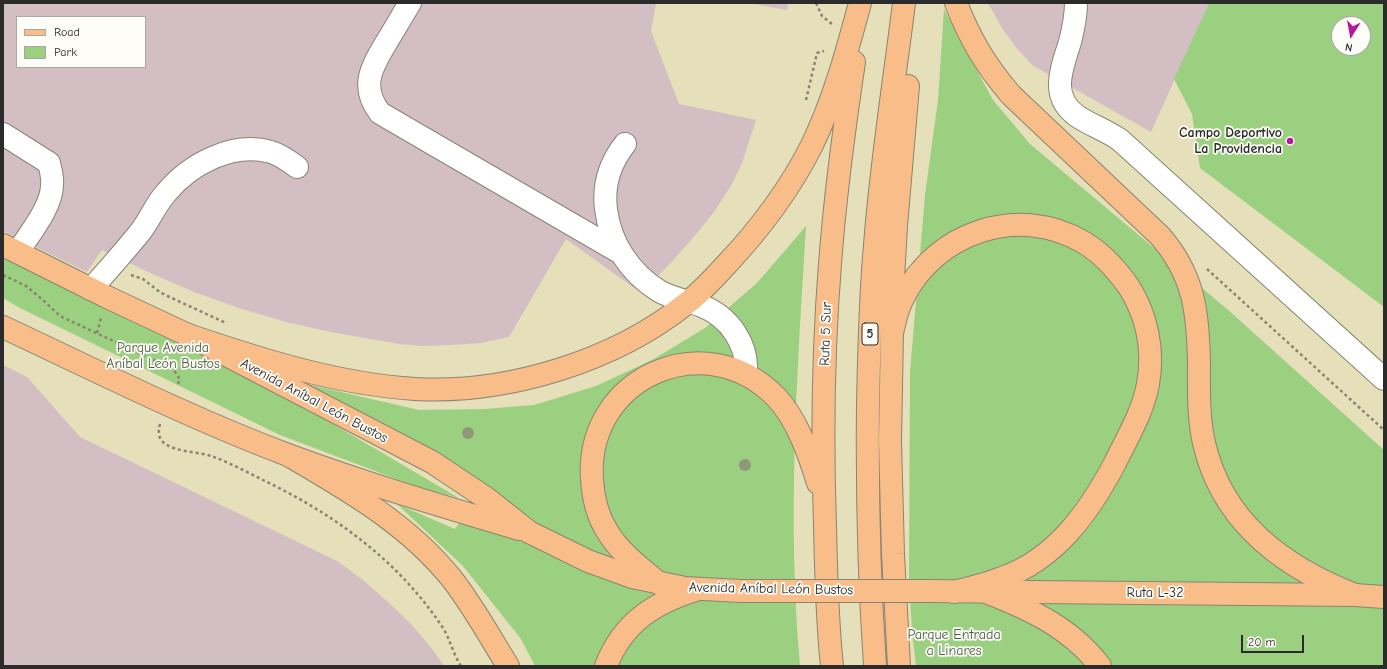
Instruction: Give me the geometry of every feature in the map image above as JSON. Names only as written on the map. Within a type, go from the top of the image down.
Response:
[{"type":"main road","points":[[188,335],[253,357],[306,372],[362,383],[417,389],[442,389],[491,385],[548,373],[593,358],[630,341],[659,323],[688,302],[729,262],[771,211],[796,174],[812,144],[828,107],[862,3]]},
{"type":"main road","name":"Ruta 5 Sur","points":[[831,663],[826,583],[824,506],[824,381],[830,265],[838,180],[862,3]]},
{"type":"main road","name":"5","points":[[875,666],[868,558],[869,373],[871,311],[879,204],[904,3]]},
{"type":"main road","points":[[899,666],[895,618],[890,441],[896,226],[910,61],[910,3]]},
{"type":"main road","points":[[956,3],[966,29],[979,53],[1002,85],[1160,236],[1170,247],[1178,260],[1189,283],[1196,314],[1199,338],[1204,442],[1215,478],[1236,514],[1260,539],[1292,564],[1315,578],[1355,595]]},
{"type":"main road","points":[[892,333],[902,300],[914,280],[933,259],[954,243],[977,232],[1000,226],[1012,225],[1051,229],[1074,237],[1093,249],[1113,266],[1127,285],[1138,304],[1148,334],[1150,369],[1148,384],[1142,405],[1098,493],[1078,523],[1057,545],[1039,559],[1017,572],[954,592]]},
{"type":"main road","name":"Avenida Aníbal León Bustos","points":[[10,249],[188,335],[432,462],[486,498],[529,532],[572,554],[604,568],[660,584],[699,589],[770,591],[927,591]]},
{"type":"main road","name":"Avenida Aníbal León Bustos","points":[[3,327],[166,403],[288,455],[444,508],[529,532]]},
{"type":"main road","points":[[660,584],[628,557],[606,530],[597,508],[592,483],[592,459],[602,424],[608,413],[623,394],[656,372],[670,367],[698,363],[729,368],[746,373],[757,381],[776,398],[791,418],[809,458],[824,506]]},
{"type":"main road","points":[[288,455],[373,506],[420,545],[452,580],[508,666]]},
{"type":"main road","points":[[606,666],[623,634],[639,617],[671,599],[699,589]]},
{"type":"main road","name":"Ruta L-32","points":[[927,591],[1355,595],[1384,597]]},
{"type":"main road","points":[[986,592],[1032,612],[1058,626],[1080,643],[1100,666]]},
{"type":"street","points":[[410,3],[376,59],[369,76],[370,94],[380,114],[621,253]]},
{"type":"street","points":[[1076,3],[1076,12],[1070,42],[1062,64],[1059,83],[1062,98],[1070,109],[1077,116],[1110,133],[1120,140],[1384,379]]},
{"type":"street","points":[[1070,42],[1092,3]]},
{"type":"street","points":[[3,134],[49,163],[52,174],[52,190],[48,205],[10,249]]},
{"type":"street","points":[[625,144],[611,165],[605,202],[610,229],[621,253],[637,274],[648,284],[674,298],[703,307],[716,314],[727,323],[736,334],[743,347],[746,373]]},
{"type":"street","points":[[99,293],[165,194],[176,181],[195,167],[223,154],[242,149],[257,149],[271,152],[285,158],[297,167]]},
{"type":"path","points":[[805,106],[817,54],[850,39]]},
{"type":"path","points":[[1204,266],[1384,430]]},
{"type":"path","points":[[3,275],[26,286],[60,316],[171,368],[180,380],[166,403],[158,432],[160,438],[165,444],[176,448],[213,456],[294,495],[327,515],[358,537],[403,577],[418,594],[444,629],[452,650],[461,666]]},
{"type":"path","points":[[129,275],[143,280],[161,293],[231,326]]},
{"type":"path","points":[[97,333],[99,293]]},
{"type":"shaded area","points":[[3,3],[656,3],[651,31],[679,104],[756,120],[742,163],[732,184],[716,209],[669,265],[649,284],[637,290],[566,239],[509,337],[481,343],[422,346],[399,344],[331,332],[286,322],[242,309],[194,292],[102,250],[87,272],[3,231]]},
{"type":"shaded area","points":[[748,3],[788,3],[787,10]]},
{"type":"shaded area","points":[[988,3],[1209,3],[1151,132],[1032,65],[1015,46],[1002,28]]},
{"type":"shaded area","points":[[3,365],[27,377],[80,437],[337,561],[363,580],[412,625],[444,666],[3,666]]},
{"type":"green space","name":"Campo Deportivo La Providencia","points":[[1209,3],[1384,3],[1384,307],[1200,168],[1192,114],[1174,79]]},
{"type":"green space","name":"Parque Entrada a Linares","points":[[944,9],[993,100],[1030,144],[1227,309],[1384,450],[1384,666],[916,666],[912,632],[909,577],[910,372],[925,195],[938,100]]},
{"type":"green space","points":[[806,226],[799,336],[794,501],[796,611],[800,666],[535,666],[521,639],[463,566],[397,504],[455,529],[485,486],[302,383],[419,410],[484,409],[534,405],[596,386],[652,360],[705,328],[757,283]]},
{"type":"green space","name":"Parque Avenida Aníbal León Bustos","points":[[3,258],[170,338],[287,397],[459,498],[415,486],[280,435],[20,308],[3,298]]},
{"type":"place","name":"Campo Deportivo La Providencia","points":[[1290,141]]}]
